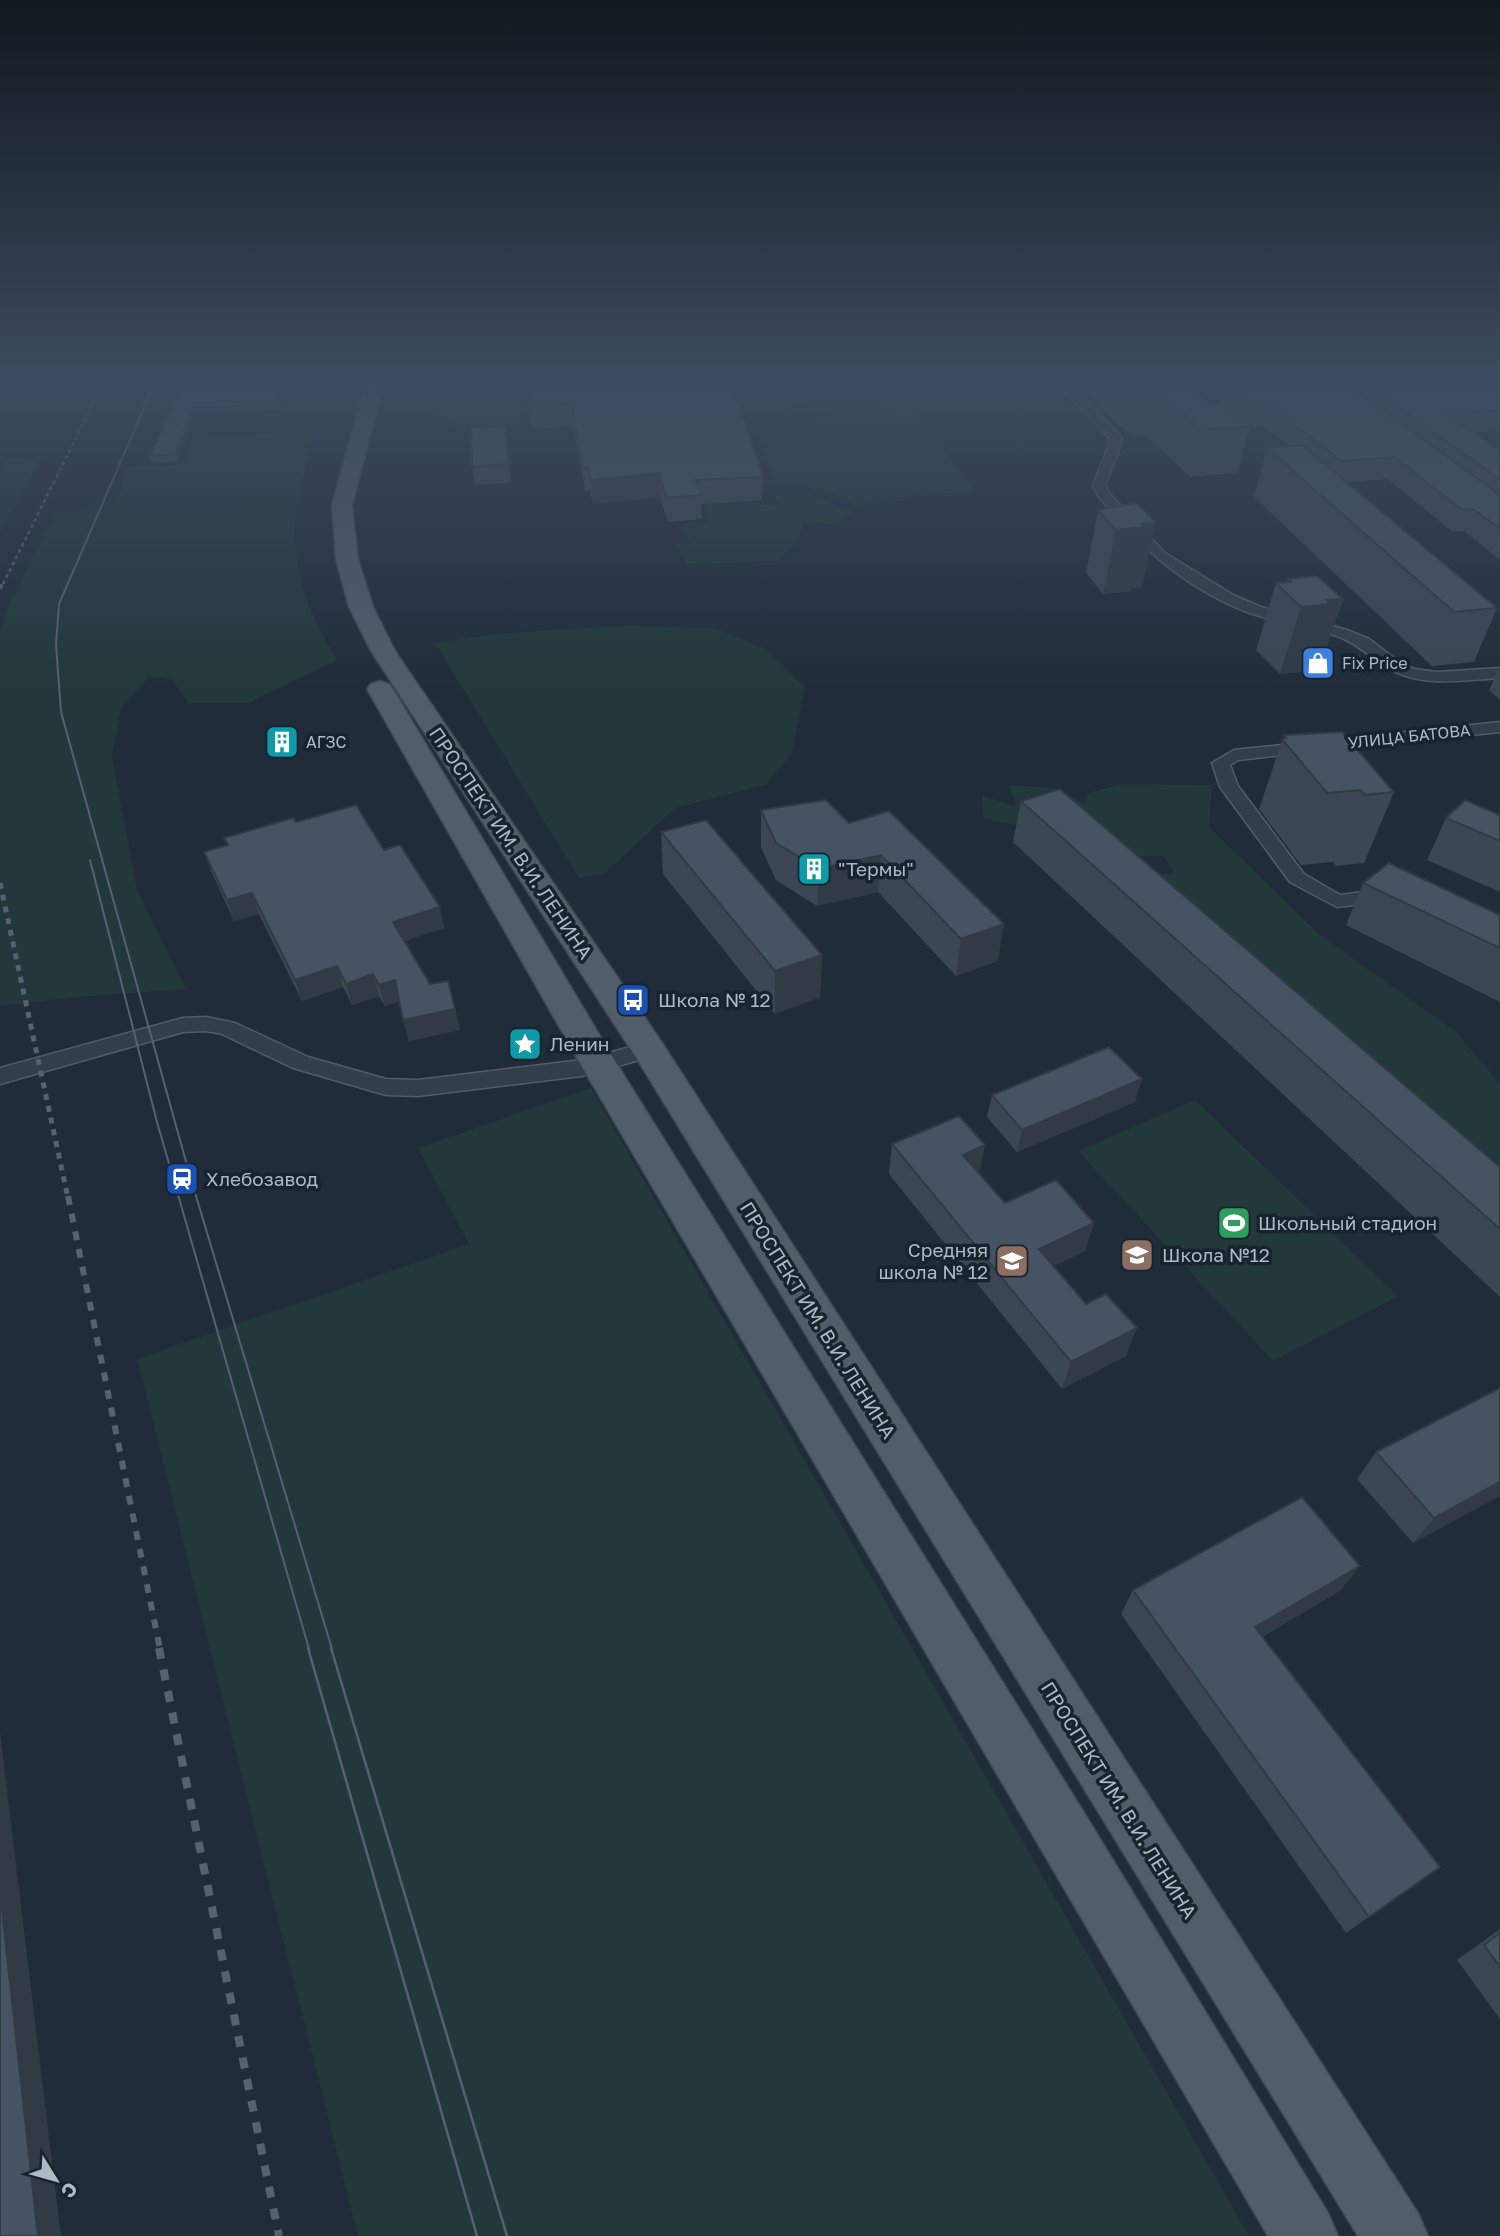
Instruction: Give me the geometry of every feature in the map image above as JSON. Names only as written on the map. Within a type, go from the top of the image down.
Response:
[{"type":"main road","name":"ПРОСПЕКТ ИМ. В.И. ЛЕНИНА","points":[[329,482],[323,507],[327,562],[340,612],[361,656],[599,1065],[1305,2236]]},
{"type":"main road","name":"ПРОСПЕКТ ИМ. В.И. ЛЕНИНА","points":[[348,482],[342,505],[347,559],[361,607],[383,651],[649,1051],[1395,2236]]},
{"type":"street","points":[[1100,482],[1103,494],[1160,556],[1228,598],[1256,610],[1342,633],[1364,642],[1398,668],[1411,673],[1437,677],[1500,673]]},
{"type":"street","name":"УЛИЦА БАТОВА","points":[[1297,878],[1229,787],[1221,763],[1234,755],[1500,727]]},
{"type":"street","points":[[1297,878],[1336,901],[1394,894],[1406,900]]},
{"type":"street","points":[[0,1076],[183,1025],[206,1024],[227,1028],[301,1063],[386,1087],[418,1088],[599,1065],[649,1051]]},
{"type":"green space","points":[[0,482],[28,482],[0,532]]},
{"type":"green space","points":[[124,482],[302,482],[295,532],[298,567],[320,630],[337,660],[248,703],[189,703],[171,679],[149,676],[121,709],[112,757],[137,890],[186,989],[0,1006],[0,632],[9,603],[54,516],[116,504]]},
{"type":"green space","points":[[774,482],[968,482],[975,491],[880,499],[858,508],[819,490],[776,487]]},
{"type":"green space","points":[[775,494],[812,495],[851,512],[838,524],[803,522],[799,538],[778,561],[686,563],[676,545],[690,543],[681,524],[708,521],[703,499],[725,497],[730,507],[778,504]]},
{"type":"green space","points":[[629,625],[717,629],[765,649],[805,686],[792,753],[766,785],[675,808],[605,873],[579,878],[435,643],[497,634]]},
{"type":"green space","points":[[1123,784],[1212,785],[1209,827],[1320,935],[1456,1032],[1500,1084],[1500,1167],[1158,875],[1174,873],[1164,856],[1140,856],[1091,817],[1035,830],[983,818],[982,796],[1016,806],[1009,785],[1057,788],[1084,804],[1088,793]]},
{"type":"green space","points":[[591,1088],[1249,2236],[358,2236],[137,1359],[469,1244],[418,1148]]},
{"type":"green space","name":"Школьный стадион","points":[[1195,1100],[1398,1296],[1273,1361],[1078,1151]]},
{"type":"building","points":[[662,482],[697,482],[701,495],[667,498]]},
{"type":"building","points":[[1306,482],[1347,482],[1497,608],[1454,612]]},
{"type":"building","points":[[1427,482],[1482,482],[1500,495],[1500,529],[1473,509],[1462,510]]},
{"type":"building","points":[[1137,503],[1156,523],[1116,530],[1098,510]]},
{"type":"building","points":[[1317,576],[1343,599],[1327,600],[1331,604],[1301,607],[1276,583],[1291,582],[1288,579]]},
{"type":"building","points":[[1342,732],[1394,792],[1365,795],[1361,790],[1327,793],[1282,739],[1286,738],[1284,735]]},
{"type":"building","points":[[1060,789],[1500,1167],[1500,1229],[1021,801]]},
{"type":"building","points":[[826,800],[849,823],[889,811],[1004,924],[961,939],[881,855],[819,869],[776,843],[761,810]]},
{"type":"building","points":[[1465,800],[1500,815],[1500,841],[1446,818]]},
{"type":"building","points":[[356,805],[384,850],[400,845],[440,907],[393,922],[430,984],[448,981],[455,1009],[403,1020],[395,980],[379,985],[373,974],[346,984],[337,966],[295,980],[252,893],[227,900],[204,852],[228,845],[224,838],[293,818],[296,822]]},
{"type":"building","points":[[706,820],[822,955],[775,971],[661,832]]},
{"type":"building","points":[[1389,863],[1500,915],[1500,948],[1363,883]]},
{"type":"building","points":[[1109,1047],[1142,1079],[1022,1130],[992,1095]]},
{"type":"building","points":[[959,1116],[985,1145],[963,1155],[1005,1203],[1056,1180],[1094,1223],[1039,1249],[1086,1304],[1106,1294],[1137,1328],[1071,1362],[892,1144]]},
{"type":"building","points":[[1500,1388],[1500,1482],[1434,1518],[1376,1452]]},
{"type":"building","points":[[1302,1497],[1360,1566],[1255,1627],[1440,1867],[1369,1917],[1133,1590]]},
{"type":"building","points":[[0,1892],[38,2236],[0,2236]]},
{"type":"building","points":[[1500,1933],[1500,1967],[1484,1945]]},
{"type":"tram line","points":[[112,482],[59,604],[56,645],[61,712],[190,1176],[332,1649]]},
{"type":"tram line","points":[[90,860],[157,1122],[309,1649]]},
{"type":"tram line","points":[[308,1648],[477,2236]]},
{"type":"tram line","points":[[331,1648],[507,2236]]},
{"type":"railway","points":[[3,584],[54,482]]},
{"type":"railway","points":[[0,589],[3,582]]},
{"type":"railway","points":[[0,883],[68,1198]]},
{"type":"railway","points":[[68,1196],[160,1649]]},
{"type":"railway","points":[[159,1648],[279,2236]]},
{"type":"place","name":"Fix Price","points":[[1318,663]]},
{"type":"place","name":"АГЗС","points":[[282,742]]},
{"type":"place","name":"\"Термы\"","points":[[814,869]]},
{"type":"place","name":"Школа № 12","points":[[633,1000]]},
{"type":"place","name":"Ленин","points":[[525,1044]]},
{"type":"place","name":"Хлебозавод","points":[[182,1179]]},
{"type":"place","name":"Школьный стадион","points":[[1234,1223]]},
{"type":"place","name":"Школа №12","points":[[1137,1255]]},
{"type":"place","name":"Средняя школа № 12","points":[[1012,1261]]}]
